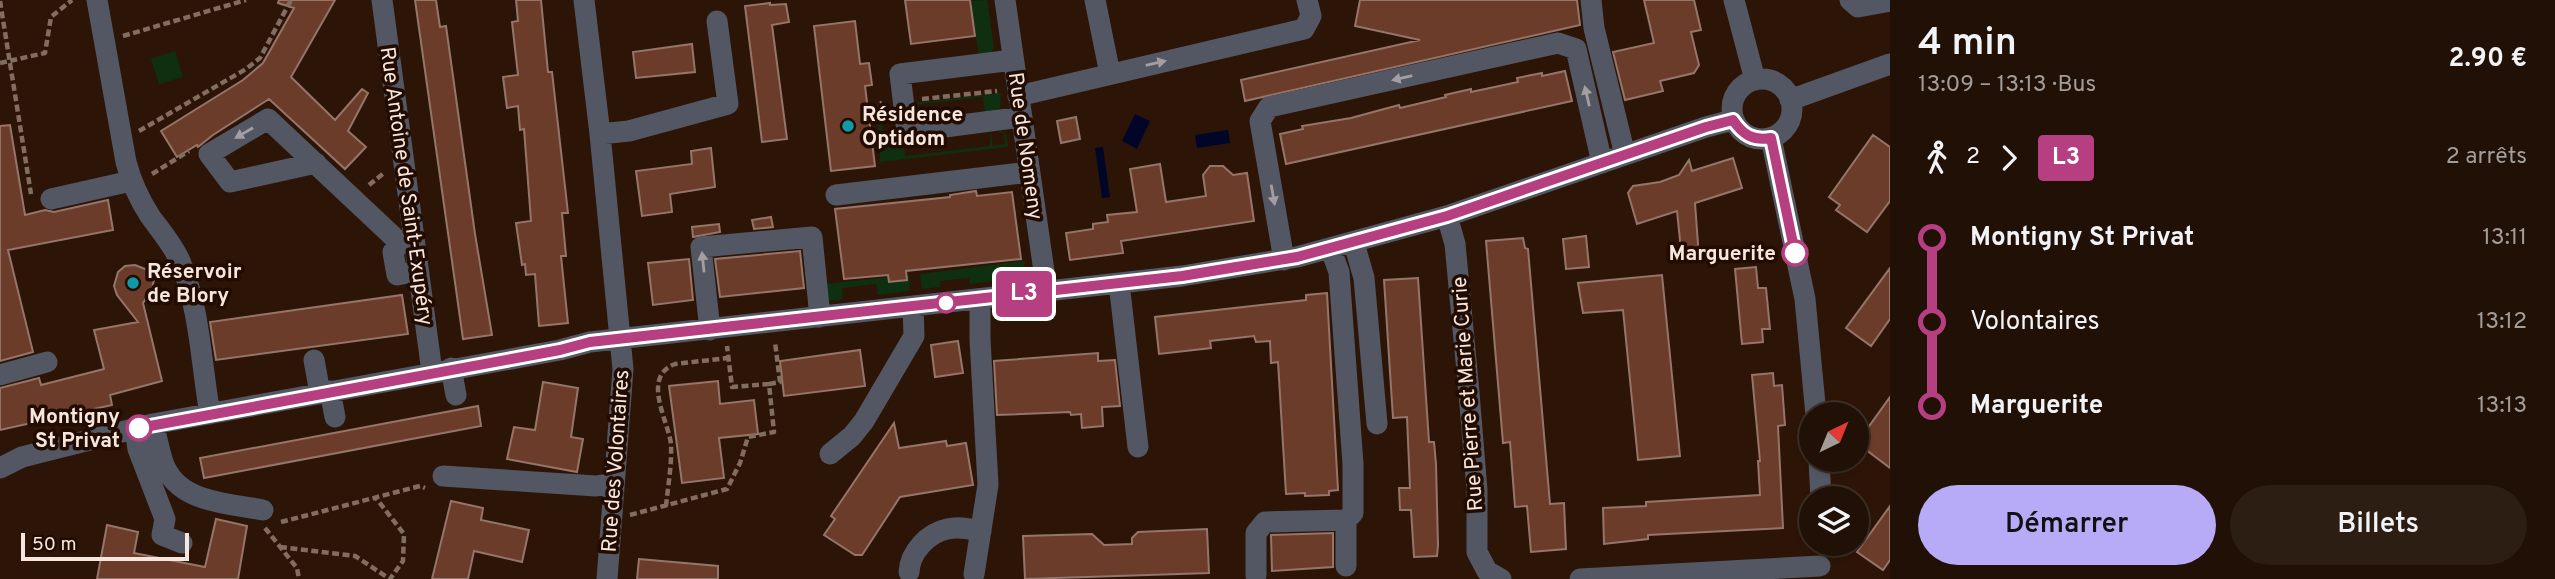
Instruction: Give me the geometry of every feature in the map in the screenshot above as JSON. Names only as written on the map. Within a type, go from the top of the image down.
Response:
[{"type":"street","points":[[97,0],[121,135],[133,184],[149,214],[179,257],[198,324],[210,414]]},
{"type":"street","name":"Rue Antoine de Saint-Exupéry","points":[[382,0],[404,166],[407,242],[418,271],[441,370],[456,395]]},
{"type":"street","name":"Rue des Volontaires","points":[[584,0],[623,369],[607,579]]},
{"type":"street","name":"Rue de Nomeny","points":[[1004,0],[1047,292]]},
{"type":"street","points":[[1013,60],[900,74],[907,132],[1110,74],[1304,29],[1311,16],[1307,0]]},
{"type":"street","points":[[1591,0],[1594,28],[1625,155]]},
{"type":"street","points":[[1734,0],[1755,80]]},
{"type":"street","points":[[1850,0],[1858,7],[1890,1]]},
{"type":"street","points":[[1091,2],[1110,74]]},
{"type":"street","points":[[600,134],[629,131],[728,104],[717,21]]},
{"type":"street","points":[[1284,260],[1260,121],[1269,107],[1558,43],[1576,49],[1602,163]]},
{"type":"street","points":[[1790,100],[1890,64]]},
{"type":"street","points":[[1766,79],[1777,83],[1785,90],[1790,100],[1792,111],[1789,123],[1771,138],[1760,140],[1749,137],[1733,120],[1731,107],[1735,95],[1744,85],[1755,80],[1766,79]]},
{"type":"street","points":[[316,163],[230,182],[209,154],[268,119],[316,163],[355,201],[407,242]]},
{"type":"street","points":[[3,459],[22,457],[144,426],[621,337],[718,329],[1119,284],[1284,260],[1331,250],[1447,216],[1733,120]]},
{"type":"street","points":[[1771,138],[1805,299],[1815,402]]},
{"type":"street","points":[[836,195],[1029,172]]},
{"type":"street","points":[[41,197],[133,184]]},
{"type":"street","name":"Rue Pierre et Marie Curie","points":[[1447,216],[1455,244],[1465,352],[1477,490],[1477,551],[1494,575]]},
{"type":"street","points":[[718,329],[701,247],[812,237],[820,317]]},
{"type":"street","points":[[1354,243],[1364,278],[1377,424]]},
{"type":"street","points":[[1256,575],[1256,533],[1265,522],[1346,520],[1353,513],[1353,464],[1339,272],[1331,250]]},
{"type":"street","points":[[1119,284],[1138,447]]},
{"type":"street","points":[[974,575],[989,485],[980,299]]},
{"type":"street","points":[[830,454],[864,422],[914,336],[913,307]]},
{"type":"street","points":[[314,360],[335,417]]},
{"type":"street","points":[[0,375],[47,362]]},
{"type":"street","points":[[144,426],[171,478],[184,491],[198,497],[263,510]]},
{"type":"street","points":[[144,426],[138,449],[165,519],[162,534],[182,543]]},
{"type":"street","points":[[437,483],[596,486],[614,483]]},
{"type":"street","points":[[1346,520],[1346,566]]},
{"type":"street","points":[[909,572],[909,564],[917,548],[931,536],[945,529],[961,527],[981,531]]},
{"type":"street","points":[[1580,579],[1820,572]]},
{"type":"path","points":[[0,63],[45,53],[51,17],[72,0]]},
{"type":"path","points":[[106,42],[246,0]]},
{"type":"path","points":[[121,135],[142,130],[260,58],[291,0]]},
{"type":"path","points":[[0,1],[8,62],[41,197]]},
{"type":"path","points":[[879,123],[878,104],[1019,100]]},
{"type":"path","points":[[133,184],[195,148],[209,154]]},
{"type":"path","points":[[355,201],[389,168],[404,166]]},
{"type":"path","points":[[718,329],[728,358],[732,387],[769,384],[780,382],[773,323]]},
{"type":"path","points":[[666,506],[671,444],[657,388],[660,376],[675,364],[728,358]]},
{"type":"path","points":[[612,516],[628,516],[727,489],[740,463],[748,437],[774,432],[769,384]]},
{"type":"path","points":[[299,579],[297,568],[261,522],[272,525],[437,483]]},
{"type":"path","points":[[280,547],[355,556],[390,579],[403,561],[404,534],[376,498]]},
{"type":"green space","points":[[987,0],[994,47],[991,53],[979,57],[971,1]]},
{"type":"green space","points":[[175,51],[183,77],[159,84],[151,59]]},
{"type":"green space","points":[[1001,93],[1000,108],[985,113],[983,97],[914,105],[914,103]]},
{"type":"green space","points":[[882,124],[884,140],[903,140],[905,156],[990,146],[990,130],[993,146],[1005,144],[1004,134],[999,131],[1001,130],[1006,135],[1008,147],[880,162],[878,125]]},
{"type":"green space","points":[[1025,261],[1014,278],[970,284],[969,278],[940,281],[940,287],[922,289],[920,274]]},
{"type":"green space","points":[[909,275],[910,291],[878,295],[876,284],[842,288],[843,299],[826,301],[824,284]]},
{"type":"water","points":[[1135,114],[1150,121],[1137,149],[1122,141]]},
{"type":"water","points":[[1228,130],[1230,143],[1197,148],[1195,135]]},
{"type":"water","points":[[1103,147],[1110,197],[1102,198],[1095,148]]},
{"type":"building","points":[[279,0],[335,0],[291,77],[335,120],[362,89],[368,93],[348,131],[366,147],[345,169],[269,99],[198,147],[197,145],[177,157],[161,131],[243,80],[263,63],[294,8],[278,3]]},
{"type":"building","points":[[415,0],[436,0],[440,27],[446,26],[492,335],[463,339]]},
{"type":"building","points":[[516,0],[541,0],[548,72],[552,72],[568,213],[562,213],[566,256],[561,256],[568,323],[539,326],[535,274],[526,275],[525,264],[522,265],[516,223],[531,221],[524,129],[520,130],[518,106],[507,108],[503,77],[518,75],[512,22],[518,21]]},
{"type":"building","points":[[905,0],[970,0],[975,36],[911,44]]},
{"type":"building","points":[[1360,0],[1577,0],[1580,25],[1245,101],[1241,80],[1420,40],[1355,26]]},
{"type":"building","points":[[1644,0],[1694,0],[1701,30],[1691,32],[1699,65],[1694,73],[1660,81],[1663,91],[1625,100],[1613,52],[1654,43]]},
{"type":"building","points":[[786,4],[789,22],[772,25],[787,139],[762,142],[745,6]]},
{"type":"building","name":"Résidence Optidom","points":[[855,21],[860,64],[869,63],[872,85],[865,86],[875,166],[831,171],[814,26]]},
{"type":"building","points":[[692,44],[695,72],[636,78],[633,52]]},
{"type":"building","points":[[1565,71],[1572,101],[1286,164],[1280,134],[1303,129],[1302,126],[1351,118],[1399,105],[1400,108],[1471,89],[1471,92],[1518,82],[1517,78]]},
{"type":"building","points":[[1076,117],[1080,139],[1061,143],[1057,121]]},
{"type":"building","points":[[10,125],[25,215],[45,210],[54,212],[108,200],[113,230],[8,250],[33,352],[0,361],[0,126]]},
{"type":"building","points":[[1873,135],[1890,147],[1890,201],[1867,232],[1836,210],[1840,205],[1829,197]]},
{"type":"building","points":[[711,148],[715,187],[670,194],[672,212],[642,216],[636,171],[692,164],[691,151]]},
{"type":"building","points":[[1733,158],[1742,188],[1695,203],[1699,258],[1682,260],[1677,211],[1637,224],[1628,193],[1633,186],[1660,182],[1679,175],[1689,160],[1692,171]]},
{"type":"building","points":[[1160,164],[1166,202],[1206,196],[1203,175],[1210,166],[1223,166],[1233,175],[1247,173],[1254,221],[1121,241],[1123,253],[1070,260],[1066,233],[1093,229],[1093,224],[1108,222],[1107,215],[1137,212],[1130,169]]},
{"type":"building","points":[[976,191],[977,196],[1012,192],[1021,259],[906,271],[907,280],[889,282],[888,275],[844,279],[835,209],[950,197]]},
{"type":"building","points":[[771,217],[773,227],[754,229],[752,220]]},
{"type":"building","points":[[719,224],[720,232],[693,237],[692,227]]},
{"type":"building","points":[[1586,236],[1589,267],[1566,269],[1563,239]]},
{"type":"building","points":[[1523,238],[1525,248],[1528,249],[1550,504],[1564,503],[1566,549],[1531,552],[1527,506],[1515,507],[1510,442],[1503,443],[1486,241]]},
{"type":"building","points":[[800,251],[804,288],[720,297],[715,259]]},
{"type":"building","points":[[689,259],[693,300],[653,305],[648,263]]},
{"type":"building","points":[[135,265],[155,273],[152,290],[143,303],[162,381],[110,395],[112,405],[0,430],[0,388],[39,378],[41,385],[104,369],[94,330],[138,322],[117,295],[114,286],[118,272],[125,266]]},
{"type":"building","points":[[1756,267],[1758,288],[1766,288],[1770,329],[1762,329],[1763,342],[1742,344],[1735,269]]},
{"type":"building","points":[[1890,268],[1890,319],[1871,346],[1846,328]]},
{"type":"building","points":[[1662,275],[1680,456],[1638,460],[1623,310],[1583,313],[1578,283]]},
{"type":"building","points":[[1418,278],[1429,442],[1434,442],[1436,464],[1438,545],[1437,556],[1414,557],[1411,510],[1400,510],[1399,488],[1410,488],[1407,417],[1393,418],[1384,280]]},
{"type":"building","points":[[1327,293],[1338,490],[1329,491],[1329,495],[1286,494],[1278,362],[1271,363],[1270,341],[1256,342],[1254,336],[1210,341],[1211,348],[1159,354],[1155,317],[1306,300],[1306,295]]},
{"type":"building","points":[[402,295],[408,334],[216,360],[210,322]]},
{"type":"building","points":[[958,341],[963,373],[935,377],[931,345]]},
{"type":"building","points":[[860,350],[865,386],[784,396],[780,361]]},
{"type":"building","points":[[1098,353],[1098,361],[1115,360],[1120,406],[1102,407],[1103,426],[1082,428],[1081,414],[1071,415],[1070,412],[997,415],[994,361]]},
{"type":"building","points":[[1773,373],[1774,386],[1782,385],[1785,425],[1778,426],[1783,528],[1648,535],[1648,539],[1604,544],[1603,508],[1646,506],[1646,502],[1760,495],[1760,461],[1752,375]]},
{"type":"building","points":[[718,381],[720,404],[754,400],[758,434],[719,438],[724,478],[682,483],[669,386]]},
{"type":"building","points":[[543,382],[578,388],[571,437],[583,439],[577,472],[507,459],[514,427],[535,430]]},
{"type":"building","points":[[1890,397],[1890,468],[1869,452],[1869,426]]},
{"type":"building","points":[[478,406],[481,426],[204,478],[200,458]]},
{"type":"building","points":[[894,423],[899,448],[946,441],[947,446],[966,443],[973,485],[900,497],[862,555],[855,555],[824,535],[835,519],[831,516]]},
{"type":"building","points":[[451,501],[483,508],[481,520],[529,530],[522,562],[474,551],[468,579],[432,579]]},
{"type":"building","points":[[1890,506],[1890,560],[1883,570],[1863,556],[1869,556],[1869,535]]},
{"type":"building","points":[[216,519],[247,526],[238,579],[97,579],[107,525],[138,532],[134,553],[205,567]]},
{"type":"building","points":[[1207,529],[1209,573],[1025,579],[1023,536],[1092,534],[1104,545],[1132,544],[1132,538],[1138,532]]},
{"type":"building","points":[[1333,533],[1333,567],[1272,571],[1271,535]]},
{"type":"building","points":[[639,559],[718,566],[718,579],[637,579]]},
{"type":"bus line","name":"L3","points":[[139,428],[621,337],[891,310],[1182,276],[1297,257],[1331,250],[1447,216],[1733,120],[1749,137],[1760,140],[1771,138],[1795,253]]},
{"type":"place","name":"Résidence Optidom","points":[[848,126]]},
{"type":"place","name":"Marguerite","points":[[1795,253]]},
{"type":"place","name":"Réservoir de Blory","points":[[133,283]]},
{"type":"place","name":"Montigny St Privat","points":[[139,428]]}]
